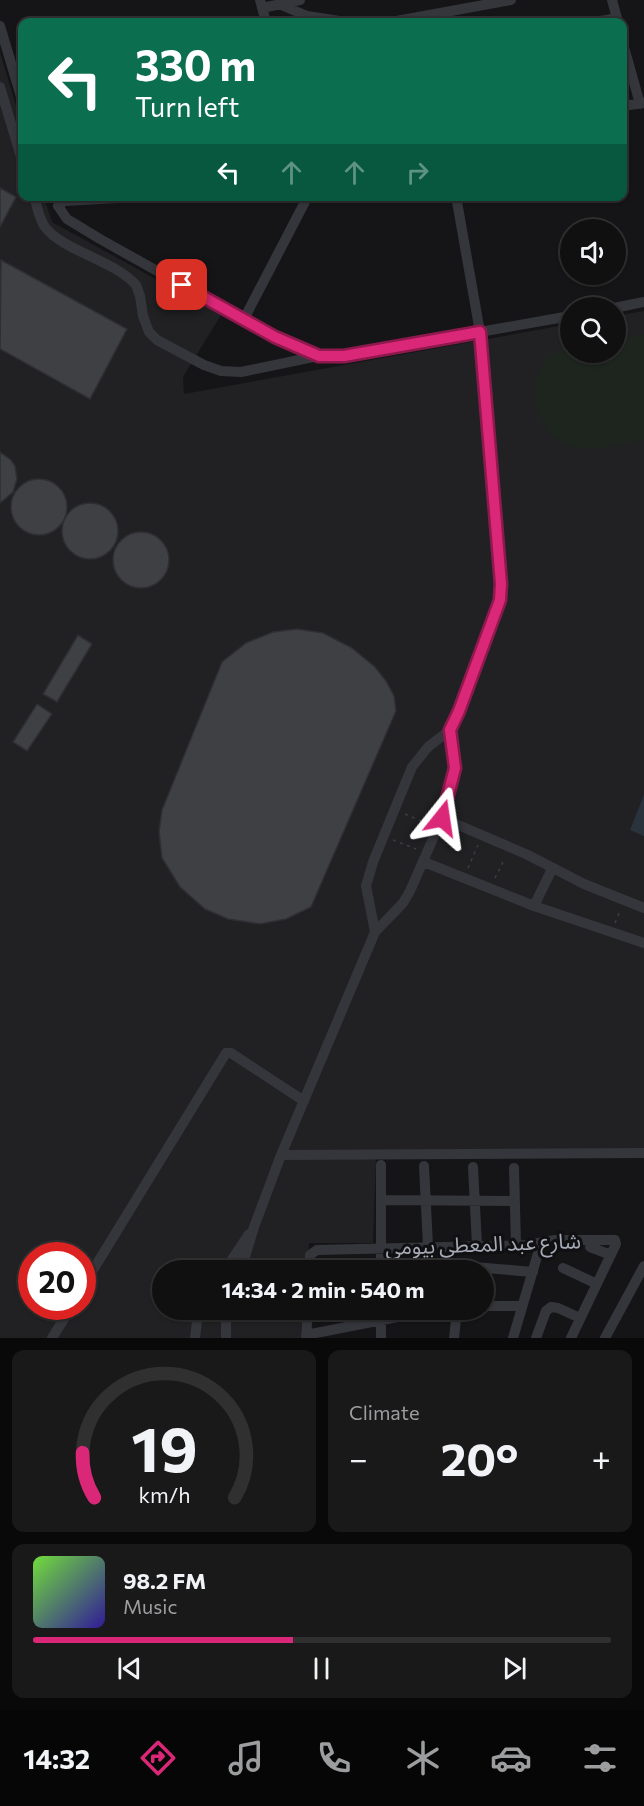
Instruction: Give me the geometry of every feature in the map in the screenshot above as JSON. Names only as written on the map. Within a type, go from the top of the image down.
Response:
[{"type":"street","points":[[267,3],[300,0]]},
{"type":"street","points":[[413,18],[511,0]]},
{"type":"street","points":[[612,0],[616,18]]},
{"type":"street","points":[[266,18],[267,3]]},
{"type":"street","points":[[267,3],[320,18]]},
{"type":"street","points":[[0,26],[18,87]]},
{"type":"street","points":[[627,56],[642,103],[627,105]]},
{"type":"street","points":[[0,87],[18,147]]},
{"type":"street","points":[[36,201],[43,224],[51,233],[110,266],[136,285],[145,324],[157,340],[204,365],[221,371],[241,372],[319,356],[344,356],[560,318]]},
{"type":"street","points":[[64,201],[58,206],[67,219],[275,337],[319,356]]},
{"type":"street","points":[[244,318],[305,201]]},
{"type":"street","points":[[375,932],[366,886],[384,837],[411,767],[428,747],[450,730],[500,600],[501,584],[480,332],[457,201]]},
{"type":"street","points":[[626,306],[644,302]]},
{"type":"street","points":[[244,1260],[281,1155],[375,932],[403,903],[426,858],[440,823],[455,768],[450,730]]},
{"type":"street","points":[[440,823],[483,836],[552,869],[644,908]]},
{"type":"street","points":[[426,858],[463,879],[490,890],[644,944]]},
{"type":"street","points":[[534,906],[552,869]]},
{"type":"street","points":[[96,1265],[226,1053],[231,1053],[304,1101]]},
{"type":"street","points":[[281,1155],[644,1153]]},
{"type":"street","points":[[381,1165],[381,1260]]},
{"type":"street","points":[[424,1166],[428,1246]]},
{"type":"street","points":[[473,1167],[477,1245]]},
{"type":"street","points":[[514,1168],[516,1245]]},
{"type":"street","points":[[381,1200],[515,1201]]},
{"type":"street","points":[[232,1260],[254,1227]]},
{"type":"street","name":"شارع عبد المعطي بيومي","points":[[310,1260],[310,1255],[317,1250],[516,1245],[555,1240],[614,1240],[616,1244],[611,1255]]},
{"type":"street","points":[[513,1338],[541,1243]]},
{"type":"street","points":[[571,1338],[611,1255],[590,1246]]},
{"type":"street","points":[[605,1338],[644,1266]]},
{"type":"street","points":[[494,1268],[533,1272]]},
{"type":"street","points":[[562,1268],[597,1284]]},
{"type":"street","points":[[494,1306],[522,1306]]},
{"type":"street","points":[[536,1338],[546,1311],[551,1307],[580,1318]]},
{"type":"street","points":[[52,1338],[63,1320]]},
{"type":"street","points":[[195,1338],[196,1320]]},
{"type":"street","points":[[226,1320],[226,1338]]},
{"type":"street","points":[[307,1320],[306,1336],[363,1320]]},
{"type":"street","points":[[381,1320],[381,1338]]},
{"type":"street","points":[[454,1338],[457,1320]]},
{"type":"path","points":[[395,809],[440,823]]},
{"type":"path","points":[[463,879],[483,836]]},
{"type":"path","points":[[384,837],[426,858]]},
{"type":"path","points":[[490,890],[509,847]]},
{"type":"path","points":[[612,933],[624,900]]},
{"type":"shaded area","points":[[0,52],[18,113],[18,201],[45,201],[52,222],[221,315],[183,377],[184,394],[560,326],[560,363],[626,363],[626,314],[644,311],[644,1156],[376,1157],[373,1243],[309,1243],[308,1260],[152,1260],[152,1320],[302,1320],[301,1338],[0,1338]]},
{"type":"shaded area","points":[[644,334],[644,440],[589,449],[570,446],[558,440],[548,430],[536,404],[535,390],[543,363],[560,350],[560,363],[626,363],[626,337]]},
{"type":"shaded area","points":[[644,795],[644,836],[630,830]]},
{"type":"building","points":[[0,188],[16,197],[0,227]]},
{"type":"building","points":[[1,260],[127,329],[90,399],[0,349]]},
{"type":"building","points":[[0,452],[15,466],[17,479],[13,492],[0,503]]},
{"type":"building","points":[[39,479],[54,484],[62,492],[67,507],[62,522],[54,530],[39,535],[24,530],[16,522],[11,507],[16,492],[24,484]]},
{"type":"building","points":[[90,503],[105,508],[113,516],[118,531],[113,546],[105,554],[90,559],[75,554],[67,546],[62,531],[67,516],[75,508]]},
{"type":"building","points":[[135,532],[147,532],[157,536],[165,544],[169,560],[165,576],[157,584],[147,588],[135,588],[125,584],[117,576],[113,566],[113,554],[117,544],[125,536]]},
{"type":"building","points":[[297,629],[323,633],[352,648],[375,667],[394,696],[396,711],[311,907],[286,919],[260,924],[228,919],[205,909],[180,887],[162,858],[159,832],[162,810],[222,662],[246,643],[273,632]]},
{"type":"building","points":[[78,635],[92,644],[57,702],[43,694]]},
{"type":"building","points":[[37,704],[52,714],[27,751],[13,742]]},
{"type":"route","points":[[182,285],[275,337],[319,356],[344,356],[480,332],[501,584],[500,600],[450,730],[455,768],[442,818]]}]
